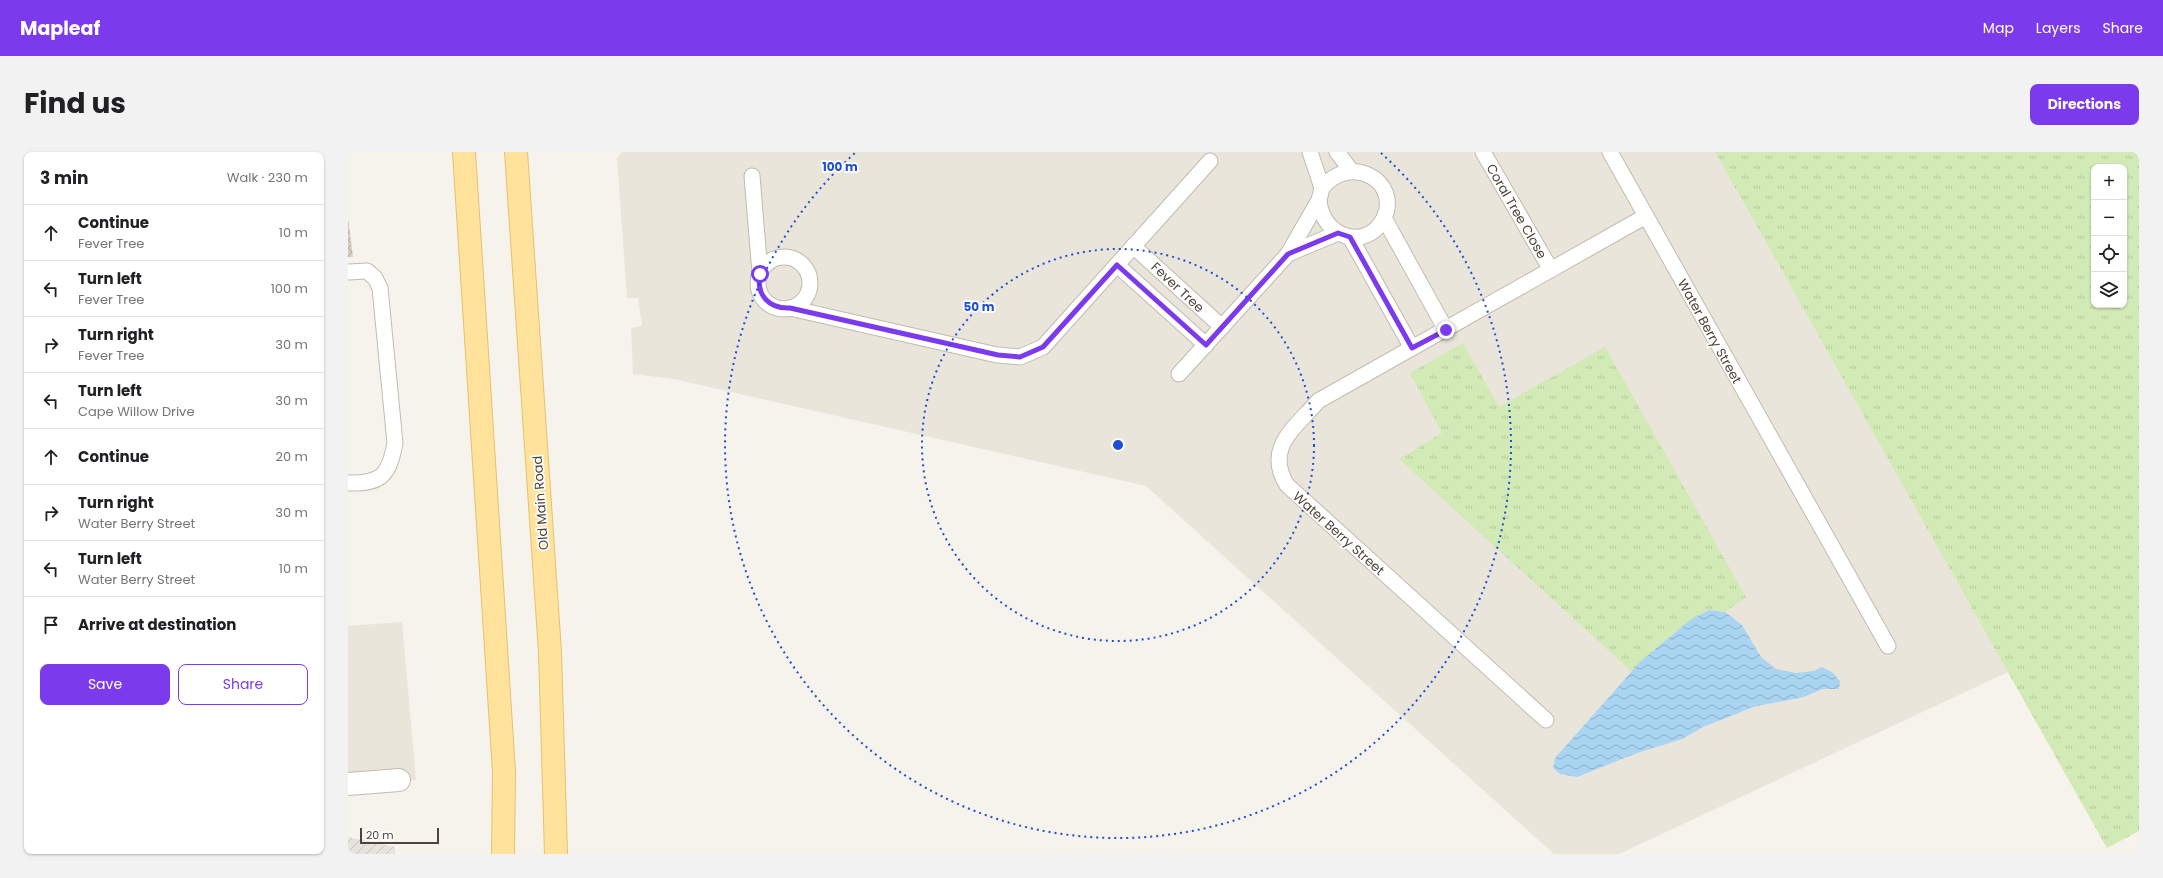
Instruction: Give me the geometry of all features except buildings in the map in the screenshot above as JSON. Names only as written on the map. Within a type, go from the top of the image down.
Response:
[{"type":"main road","points":[[464,152],[504,772],[503,854]]},
{"type":"main road","name":"Old Main Road","points":[[516,152],[550,652],[556,854]]},
{"type":"street","points":[[348,784],[399,780]]},
{"type":"lane","points":[[1310,152],[1320,194],[1320,212],[1325,222],[1344,235],[1412,348]]},
{"type":"lane","points":[[1337,152],[1350,169]]},
{"type":"lane","name":"Coral Tree Close","points":[[1483,152],[1551,270]]},
{"type":"lane","points":[[1610,152],[1646,216]]},
{"type":"lane","points":[[752,176],[760,274],[758,287],[765,300],[776,307],[790,308],[998,355],[1020,357],[1043,347],[1210,161]]},
{"type":"lane","points":[[1179,374],[1288,254],[1329,179],[1338,172],[1350,169],[1362,170],[1373,175],[1381,184],[1386,194],[1387,206],[1384,218],[1377,227],[1367,234],[1344,235],[1288,254]]},
{"type":"lane","name":"Water Berry Street","points":[[1546,720],[1294,492],[1282,477],[1278,459],[1283,441],[1318,401],[1646,216],[1888,646]]},
{"type":"lane","points":[[1384,218],[1446,330]]},
{"type":"lane","name":"Fever Tree","points":[[1133,246],[1222,327]]},
{"type":"lane","points":[[760,274],[769,261],[776,258],[791,257],[804,265],[810,279],[808,294],[797,306],[790,308]]},
{"type":"lane","name":"Fever Tree","points":[[1117,265],[1206,345]]},
{"type":"lane","points":[[348,272],[367,271],[375,278],[380,288],[395,443],[391,461],[376,481],[364,484],[348,483]]},
{"type":"shaded area","points":[[622,152],[1715,152],[2008,672],[1619,854],[1554,854],[1146,486],[674,379],[633,374],[631,328],[642,326],[638,298],[627,298],[617,158]]},
{"type":"shaded area","points":[[402,622],[416,780],[348,786],[348,626]]},
{"type":"shaded area","points":[[348,837],[395,847],[395,854],[348,854]]},
{"type":"green space","points":[[1715,152],[2139,152],[2139,831],[2107,848]]},
{"type":"green space","points":[[1463,343],[1499,407],[1605,347],[1746,597],[1725,612],[1710,610],[1692,619],[1657,647],[1632,672],[1399,459],[1442,433],[1410,373]]},
{"type":"water","points":[[1709,610],[1725,612],[1742,625],[1761,657],[1776,669],[1796,673],[1814,671],[1822,667],[1832,672],[1840,681],[1839,689],[1823,689],[1800,698],[1756,706],[1703,727],[1682,739],[1637,753],[1577,777],[1560,774],[1553,768],[1555,758],[1641,661],[1690,620]]},
{"type":"route","points":[[760,274],[758,287],[761,294],[765,300],[776,307],[783,309],[790,308],[998,355],[1020,357],[1043,347],[1117,265],[1206,345],[1288,254],[1338,233],[1350,237],[1412,348],[1446,330]]}]
